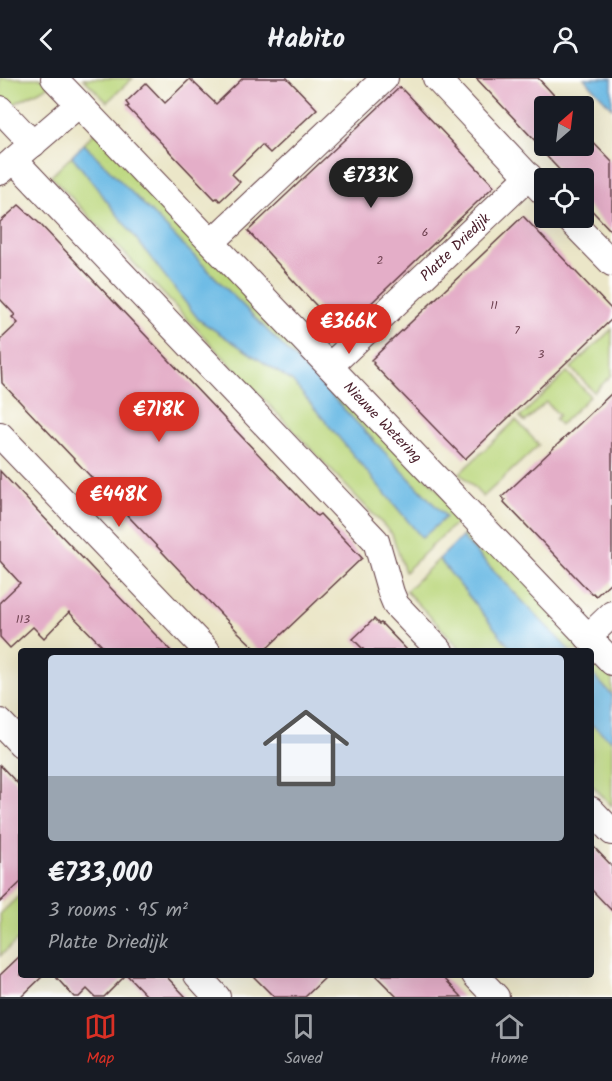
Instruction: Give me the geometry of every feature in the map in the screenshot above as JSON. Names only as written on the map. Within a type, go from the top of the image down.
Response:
[{"type":"street","name":"Nieuwe Wetering","points":[[54,78],[612,662]]},
{"type":"street","points":[[212,242],[385,78]]},
{"type":"street","name":"Platte Driedijk","points":[[436,78],[534,181]]},
{"type":"street","points":[[79,105],[7,166],[376,541],[396,605],[437,648]]},
{"type":"street","points":[[0,109],[33,144]]},
{"type":"street","name":"Platte Driedijk","points":[[330,366],[534,187]]},
{"type":"street","points":[[578,228],[612,263]]},
{"type":"street","points":[[0,435],[204,648]]},
{"type":"street","points":[[588,636],[612,614]]},
{"type":"street","points":[[0,722],[18,741]]},
{"type":"street","points":[[594,813],[612,832]]},
{"type":"street","points":[[200,978],[217,997]]},
{"type":"street","points":[[478,978],[496,997]]},
{"type":"green space","points":[[0,78],[47,78],[53,84],[6,108],[0,102]]},
{"type":"green space","points":[[83,78],[133,78],[107,102]]},
{"type":"green space","points":[[96,131],[463,516],[405,572],[392,534],[51,176],[72,156],[199,320],[292,381],[422,538],[446,517],[322,386],[84,144]]},
{"type":"green space","points":[[612,329],[612,375],[594,392],[571,368]]},
{"type":"green space","points":[[567,372],[590,396],[560,425],[555,419],[559,415],[546,402],[525,422],[520,417]]},
{"type":"green space","points":[[516,420],[539,445],[483,497],[460,473]]},
{"type":"green space","points":[[473,525],[589,648],[567,648],[462,537]]},
{"type":"green space","points":[[439,559],[511,648],[460,648],[406,591]]},
{"type":"green space","points":[[594,653],[612,672],[612,695],[594,676]]},
{"type":"green space","points":[[594,726],[612,741],[612,806],[594,787]]},
{"type":"green space","points":[[18,897],[18,940],[0,956],[0,914]]},
{"type":"water","points":[[584,78],[612,78],[612,108]]},
{"type":"water","points":[[84,144],[322,386],[446,517],[422,538],[292,381],[199,320],[72,156]]},
{"type":"water","points":[[462,537],[567,648],[511,648],[439,559]]},
{"type":"water","points":[[594,676],[612,695],[612,741],[594,726]]},
{"type":"building","points":[[243,78],[287,78],[317,109],[270,153],[262,145],[232,174],[240,182],[220,201],[215,199],[127,107],[129,106],[126,102],[146,83],[165,103],[190,79],[216,104]]},
{"type":"building","points":[[476,78],[538,78],[555,96],[534,96],[534,140]]},
{"type":"building","points":[[400,87],[494,186],[343,330],[338,328],[312,301],[248,231]]},
{"type":"building","points":[[594,143],[612,162],[612,232],[594,213],[594,168],[558,168],[546,156],[594,156]]},
{"type":"building","points":[[19,205],[39,223],[317,516],[320,514],[362,558],[267,648],[255,648],[238,632],[2,383],[0,340],[18,323],[12,317],[15,315],[0,299],[0,222]]},
{"type":"building","points":[[523,216],[612,310],[612,319],[465,459],[371,360]]},
{"type":"building","points":[[612,393],[612,581],[596,596],[504,502],[502,497]]},
{"type":"building","points":[[0,471],[168,648],[104,648],[69,612],[44,638],[33,627],[10,648],[0,637],[0,602],[20,583],[0,561]]},
{"type":"building","points":[[374,619],[379,624],[381,623],[405,648],[362,648],[353,639]]},
{"type":"building","points":[[0,765],[18,784],[18,885],[0,902]]},
{"type":"building","points":[[594,847],[612,866],[612,911],[594,892]]},
{"type":"building","points":[[18,958],[18,978],[41,978],[21,997],[0,997],[0,975]]},
{"type":"building","points":[[57,978],[123,978],[104,997],[95,997],[87,989],[79,997],[74,997]]},
{"type":"building","points":[[130,978],[168,978],[186,997],[148,997]]},
{"type":"building","points":[[255,978],[325,978],[305,997],[274,997]]},
{"type":"building","points":[[378,978],[444,978],[462,997],[397,997]]}]
